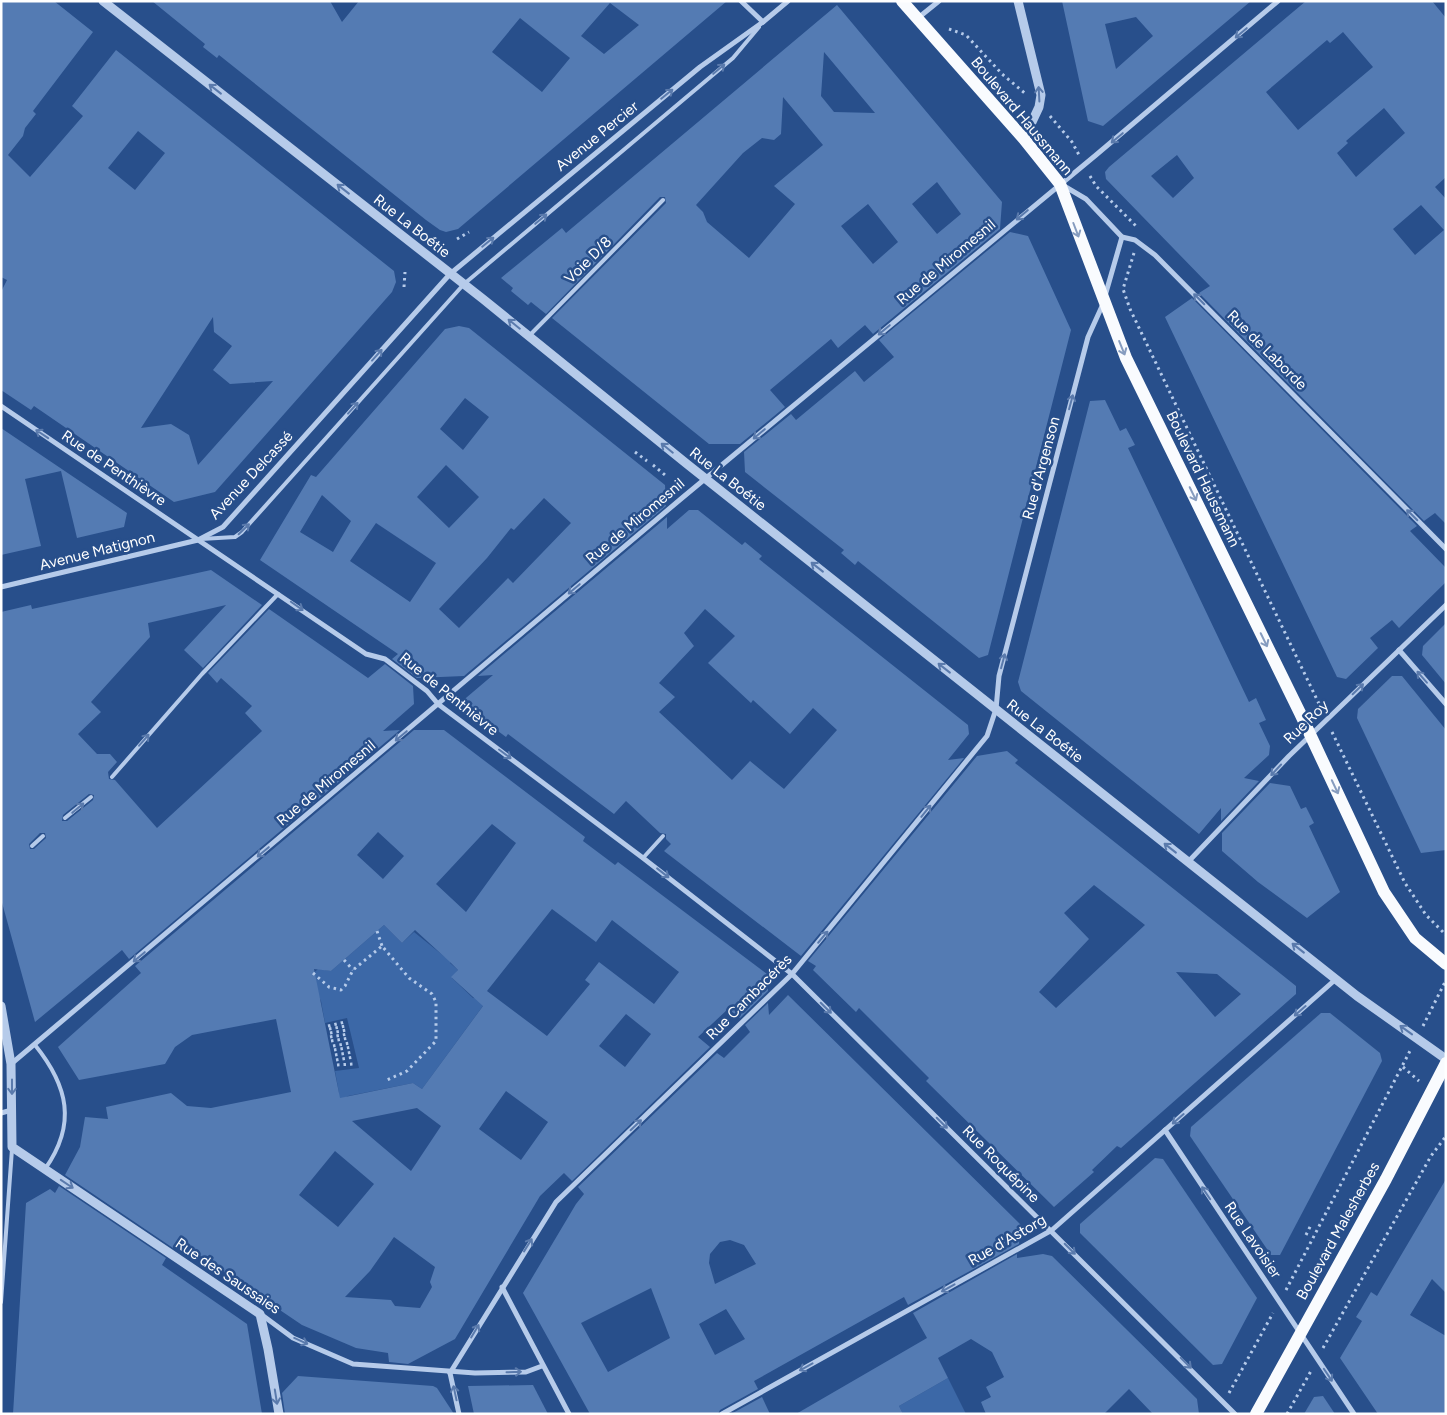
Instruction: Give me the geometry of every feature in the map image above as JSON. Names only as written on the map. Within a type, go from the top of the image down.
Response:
[{"type":"main road","name":"Boulevard Haussmann","points":[[902,1],[1024,140],[1060,184],[1126,358],[1310,735],[1384,892],[1415,938],[1446,964]]},
{"type":"main road","name":"Boulevard Malesherbes","points":[[1256,1414],[1301,1336],[1314,1306],[1386,1179],[1446,1063]]},
{"type":"street","name":"Rue La Boétie","points":[[103,1],[464,284],[706,479],[1336,979],[1446,1059]]},
{"type":"street","points":[[741,1],[763,22]]},
{"type":"street","name":"Avenue Percier","points":[[450,274],[700,67],[763,22],[788,1]]},
{"type":"street","points":[[917,19],[940,1]]},
{"type":"street","points":[[1018,1],[1041,95],[1039,106],[1024,140]]},
{"type":"street","name":"Rue de Miromesnil","points":[[11,1064],[706,479],[1085,165],[1278,1]]},
{"type":"street","name":"Rue de Laborde","points":[[1060,184],[1086,199],[1122,236],[1135,240],[1155,255],[1446,550]]},
{"type":"street","name":"Rue d'Argenson","points":[[996,709],[1000,676],[1088,337],[1104,303],[1122,236]]},
{"type":"street","name":"Avenue Delcassé","points":[[198,540],[223,527],[450,274]]},
{"type":"street","name":"Rue de Penthièvre","points":[[1,406],[366,654],[386,659],[427,692],[438,704],[643,858],[792,974]]},
{"type":"street","name":"Avenue Matignon","points":[[1,587],[198,540]]},
{"type":"street","name":"Rue Roy","points":[[1188,862],[1310,735],[1446,605]]},
{"type":"street","points":[[1398,650],[1446,704]]},
{"type":"street","name":"Rue Cambacérès","points":[[450,1373],[556,1202],[792,974],[987,736],[996,709]]},
{"type":"street","name":"Rue Roquépine","points":[[792,974],[1052,1230],[1235,1414]]},
{"type":"street","name":"Rue d'Astorg","points":[[722,1414],[1052,1230],[1336,979]]},
{"type":"street","points":[[1,1006],[11,1064],[12,1147]]},
{"type":"street","points":[[1,1112],[12,1110]]},
{"type":"street","name":"Rue Lavoisier","points":[[1165,1130],[1354,1414]]},
{"type":"street","name":"Rue des Saussaies","points":[[12,1147],[293,1338],[353,1364],[450,1373],[526,1372],[542,1366]]},
{"type":"street","points":[[502,1287],[569,1414]]},
{"type":"street","points":[[260,1314],[279,1414]]},
{"type":"street","points":[[450,1373],[459,1414]]},
{"type":"lane","name":"Avenue Percier","points":[[464,284],[733,58],[763,22]]},
{"type":"lane","name":"Voie D/8","points":[[529,336],[663,200]]},
{"type":"lane","name":"Avenue Delcassé","points":[[198,540],[235,537],[242,532],[464,284]]},
{"type":"lane","points":[[112,777],[202,674],[278,594]]},
{"type":"lane","points":[[65,818],[91,797]]},
{"type":"lane","points":[[32,846],[43,836]]},
{"type":"lane","points":[[643,858],[663,836]]},
{"type":"lane","points":[[35,1045],[54,1070],[60,1084],[65,1114],[60,1143],[45,1169]]},
{"type":"lane","points":[[1,1302],[12,1147]]},
{"type":"path","name":"Boulevard Haussmann","points":[[917,19],[966,35],[1002,74]]},
{"type":"path","name":"Boulevard Haussmann","points":[[1056,122],[1072,142],[1085,165]]},
{"type":"path","points":[[1096,186],[1136,226]]},
{"type":"path","points":[[457,239],[469,232]]},
{"type":"path","name":"Boulevard Haussmann","points":[[1135,240],[1134,258],[1123,289],[1126,300],[1318,702]]},
{"type":"path","points":[[404,287],[405,272]]},
{"type":"path","points":[[635,452],[647,461]]},
{"type":"path","points":[[652,466],[665,475]]},
{"type":"path","points":[[1336,740],[1405,883],[1426,914],[1446,935]]},
{"type":"path","points":[[377,931],[382,946],[409,978],[432,994],[436,1002],[436,1041],[407,1071],[398,1077],[387,1080]]},
{"type":"path","points":[[313,974],[329,987],[340,990],[345,986],[353,970],[382,946]]},
{"type":"path","points":[[344,960],[353,970]]},
{"type":"path","points":[[1424,1024],[1446,980]]},
{"type":"path","points":[[330,1033],[345,1022]]},
{"type":"path","points":[[330,1033],[348,1032],[330,1033]]},
{"type":"path","points":[[334,1048],[351,1045]]},
{"type":"path","points":[[335,1055],[353,1054],[336,1060]]},
{"type":"path","points":[[337,1065],[354,1064]]},
{"type":"path","name":"Boulevard Malesherbes","points":[[1224,1402],[1403,1067]]},
{"type":"path","points":[[1326,1342],[1431,1156],[1446,1136]]},
{"type":"path","points":[[1306,1235],[1311,1225]]},
{"type":"path","points":[[1287,1414],[1302,1387]]},
{"type":"shaded area","points":[[384,925],[402,943],[414,932],[445,957],[455,957],[450,963],[458,970],[452,978],[473,998],[488,999],[422,1089],[413,1083],[348,1096],[335,1103],[339,1093],[335,1071],[359,1068],[347,1018],[325,1023],[321,1001],[309,977],[318,969],[331,971]]},
{"type":"shaded area","points":[[948,1378],[966,1414],[903,1414],[899,1406]]},
{"type":"building","points":[[1,1],[54,1],[93,32],[33,111],[36,114],[25,128],[23,136],[8,155],[30,177],[83,116],[72,106],[116,50],[394,271],[396,282],[392,292],[215,492],[174,502],[34,406],[31,410],[1,390],[1,292],[7,280],[1,277]],"holes":[[[138,131],[165,153],[135,190],[108,168]],[[213,317],[214,332],[232,346],[213,370],[230,384],[273,381],[198,465],[189,435],[171,424],[141,428]]]},
{"type":"building","points":[[152,1],[330,1],[342,22],[359,1],[727,1],[458,229],[446,232],[426,220],[219,55],[217,58],[203,47],[205,44]],"holes":[[[610,3],[639,25],[604,54],[581,36]],[[520,18],[570,58],[542,92],[492,52]]]},
{"type":"building","points":[[1062,1],[1251,1],[1103,126],[1088,121]],"holes":[[[1136,17],[1153,36],[1116,69],[1105,24]]]},
{"type":"building","points":[[1306,1],[1432,1],[1446,18],[1446,177],[1435,187],[1446,199],[1446,524],[1435,513],[1424,521],[1199,293],[1210,286],[1106,179],[1105,172]],"holes":[[[1343,32],[1373,67],[1298,130],[1266,92],[1327,40],[1330,43]],[[1384,108],[1405,133],[1356,177],[1337,153],[1348,143],[1346,141]],[[1177,155],[1194,178],[1173,198],[1151,176]],[[1421,205],[1444,230],[1415,255],[1393,229]]]},
{"type":"building","points":[[837,5],[1002,202],[1000,229],[873,334],[865,325],[838,348],[831,339],[770,390],[785,407],[740,444],[709,444],[552,318],[666,203],[665,197],[660,197],[546,314],[531,302],[528,305],[511,291],[513,288],[501,278],[562,228],[566,233]],"holes":[[[824,52],[875,113],[834,112],[821,96]],[[783,97],[823,145],[774,186],[795,204],[749,258],[707,222],[703,212],[696,205],[743,153],[762,138],[774,140],[781,134]],[[937,182],[961,214],[937,234],[912,204]],[[868,204],[898,242],[873,264],[841,226]]]},
{"type":"building","points":[[1010,232],[1028,236],[1071,330],[988,655],[979,658],[858,561],[855,565],[841,553],[844,550],[745,472],[744,452],[791,414],[796,420],[855,371],[864,382],[894,357],[879,340]]},
{"type":"building","points":[[1192,298],[1417,526],[1410,531],[1446,568],[1446,582],[1399,628],[1392,620],[1370,638],[1378,648],[1346,679],[1337,677],[1165,317]]},
{"type":"building","points":[[459,326],[469,328],[665,485],[666,506],[464,676],[417,678],[392,659],[398,654],[260,560],[311,475],[316,477],[445,329]],"holes":[[[465,398],[489,417],[463,450],[440,429]],[[446,465],[479,497],[449,528],[417,497]],[[322,495],[351,521],[333,552],[300,532]],[[544,498],[571,523],[513,583],[508,578],[459,628],[439,609],[487,558],[511,528],[514,530]],[[376,523],[436,563],[410,602],[350,561]]]},
{"type":"building","points":[[1105,400],[1120,431],[1126,428],[1135,445],[1128,448],[1249,702],[1256,698],[1266,720],[1259,723],[1270,746],[1269,755],[1244,778],[1259,781],[1221,821],[1221,808],[1199,834],[1021,691],[1018,682],[1090,401]]},
{"type":"building","points":[[1,428],[127,513],[124,527],[77,538],[61,471],[25,479],[41,546],[1,555]]},
{"type":"building","points":[[689,510],[698,510],[742,545],[745,542],[762,556],[759,559],[968,725],[969,734],[948,760],[964,758],[801,956],[664,851],[671,844],[666,839],[666,834],[660,833],[626,801],[614,814],[508,734],[506,737],[460,703],[493,675],[478,676],[667,517],[667,529]],"holes":[[[705,609],[735,636],[708,663],[751,703],[753,700],[790,734],[813,708],[837,730],[784,789],[750,761],[732,780],[659,712],[675,697],[659,683],[694,646],[684,633]]]},
{"type":"building","points":[[211,570],[262,605],[203,668],[184,650],[226,605],[148,623],[150,637],[91,702],[101,712],[78,734],[97,754],[110,754],[117,762],[108,772],[109,779],[115,780],[157,828],[262,731],[245,713],[252,706],[221,678],[217,683],[208,673],[269,609],[368,678],[385,664],[413,686],[414,704],[383,731],[400,730],[129,959],[122,950],[35,1022],[1,899],[1,612],[31,605],[32,609]],"holes":[[[89,794],[94,795],[93,800],[67,821],[62,821],[63,815]],[[40,833],[45,833],[46,838],[34,849],[30,849],[29,844]]]},
{"type":"building","points":[[1446,623],[1446,684],[1422,655],[1423,646]]},
{"type":"building","points":[[1392,676],[1402,676],[1446,730],[1446,850],[1421,853],[1357,718],[1358,709]]},
{"type":"building","points":[[414,730],[444,730],[585,837],[583,841],[615,865],[618,862],[767,974],[768,991],[740,1018],[728,1009],[698,1037],[710,1047],[572,1181],[564,1173],[540,1196],[455,1339],[408,1364],[389,1362],[388,1353],[356,1348],[302,1325],[178,1241],[173,1248],[65,1175],[80,1147],[85,1117],[108,1119],[106,1107],[171,1093],[187,1106],[211,1108],[291,1092],[276,1019],[192,1035],[175,1047],[165,1064],[79,1080],[58,1047],[141,973],[135,966]],"holes":[[[492,824],[516,843],[466,912],[436,884]],[[378,832],[404,856],[383,879],[357,855]],[[552,909],[596,942],[612,920],[679,972],[654,1004],[599,962],[585,980],[590,984],[547,1036],[487,991]],[[384,925],[402,943],[415,930],[458,970],[451,977],[483,1006],[422,1089],[413,1083],[340,1098],[314,969],[331,971]],[[626,1014],[651,1034],[625,1067],[599,1046]],[[506,1091],[548,1122],[521,1160],[479,1129]],[[417,1108],[441,1126],[411,1171],[352,1121]],[[335,1151],[374,1184],[338,1227],[299,1195]],[[394,1237],[435,1267],[430,1282],[432,1287],[420,1308],[395,1306],[391,1300],[345,1297],[370,1271]]]},
{"type":"building","points":[[1007,751],[1018,760],[1015,763],[1296,986],[1296,994],[1121,1148],[1117,1146],[1092,1170],[1094,1172],[1054,1207],[926,1081],[929,1078],[859,1008],[856,1012],[813,970],[816,966],[808,961],[977,756]],"holes":[[[1094,885],[1145,925],[1056,1008],[1039,992],[1089,939],[1064,913]],[[1176,972],[1217,974],[1241,994],[1215,1017]]]},
{"type":"building","points":[[1270,783],[1290,786],[1301,809],[1306,807],[1314,823],[1309,826],[1340,892],[1307,918],[1258,882],[1222,851],[1222,833]]},
{"type":"building","points":[[788,995],[1021,1225],[1019,1244],[908,1305],[904,1297],[754,1381],[758,1389],[720,1410],[718,1414],[590,1414],[523,1293],[576,1204],[584,1194],[578,1187],[717,1053],[724,1058],[750,1032],[745,1025],[768,1003],[769,1015]],"holes":[[[730,1240],[744,1245],[756,1264],[715,1284],[709,1263],[710,1254],[720,1242]],[[651,1288],[670,1338],[608,1372],[581,1323]],[[726,1309],[745,1339],[715,1355],[699,1324]]]},
{"type":"building","points":[[1321,1013],[1330,1013],[1380,1053],[1382,1061],[1280,1255],[1271,1255],[1190,1136],[1191,1127]]},
{"type":"building","points":[[1155,1158],[1163,1159],[1257,1298],[1222,1364],[1213,1365],[1080,1233],[1080,1224]]},
{"type":"building","points":[[1446,1179],[1446,1293],[1432,1279],[1410,1315],[1446,1336],[1446,1414],[1378,1414],[1340,1358],[1362,1321],[1356,1317],[1371,1292],[1377,1296]]},
{"type":"building","points":[[59,1186],[166,1258],[162,1265],[247,1324],[262,1414],[13,1414],[26,1203],[50,1189],[55,1193]]},
{"type":"building","points":[[1017,1254],[1017,1258],[1043,1254],[1052,1256],[1197,1399],[1199,1414],[1153,1414],[1129,1389],[1104,1414],[986,1414],[981,1402],[991,1397],[986,1387],[1004,1377],[992,1352],[971,1339],[938,1358],[948,1378],[899,1406],[903,1414],[796,1414],[927,1338],[913,1313]]},
{"type":"building","points":[[298,1376],[433,1386],[437,1388],[454,1414],[285,1414],[282,1393]]},
{"type":"building","points":[[533,1385],[548,1414],[474,1414],[468,1386]]},
{"type":"building","points":[[1323,1396],[1335,1414],[1304,1414],[1314,1397]]},
{"type":"building","points":[[762,1397],[770,1414],[731,1414]]}]
